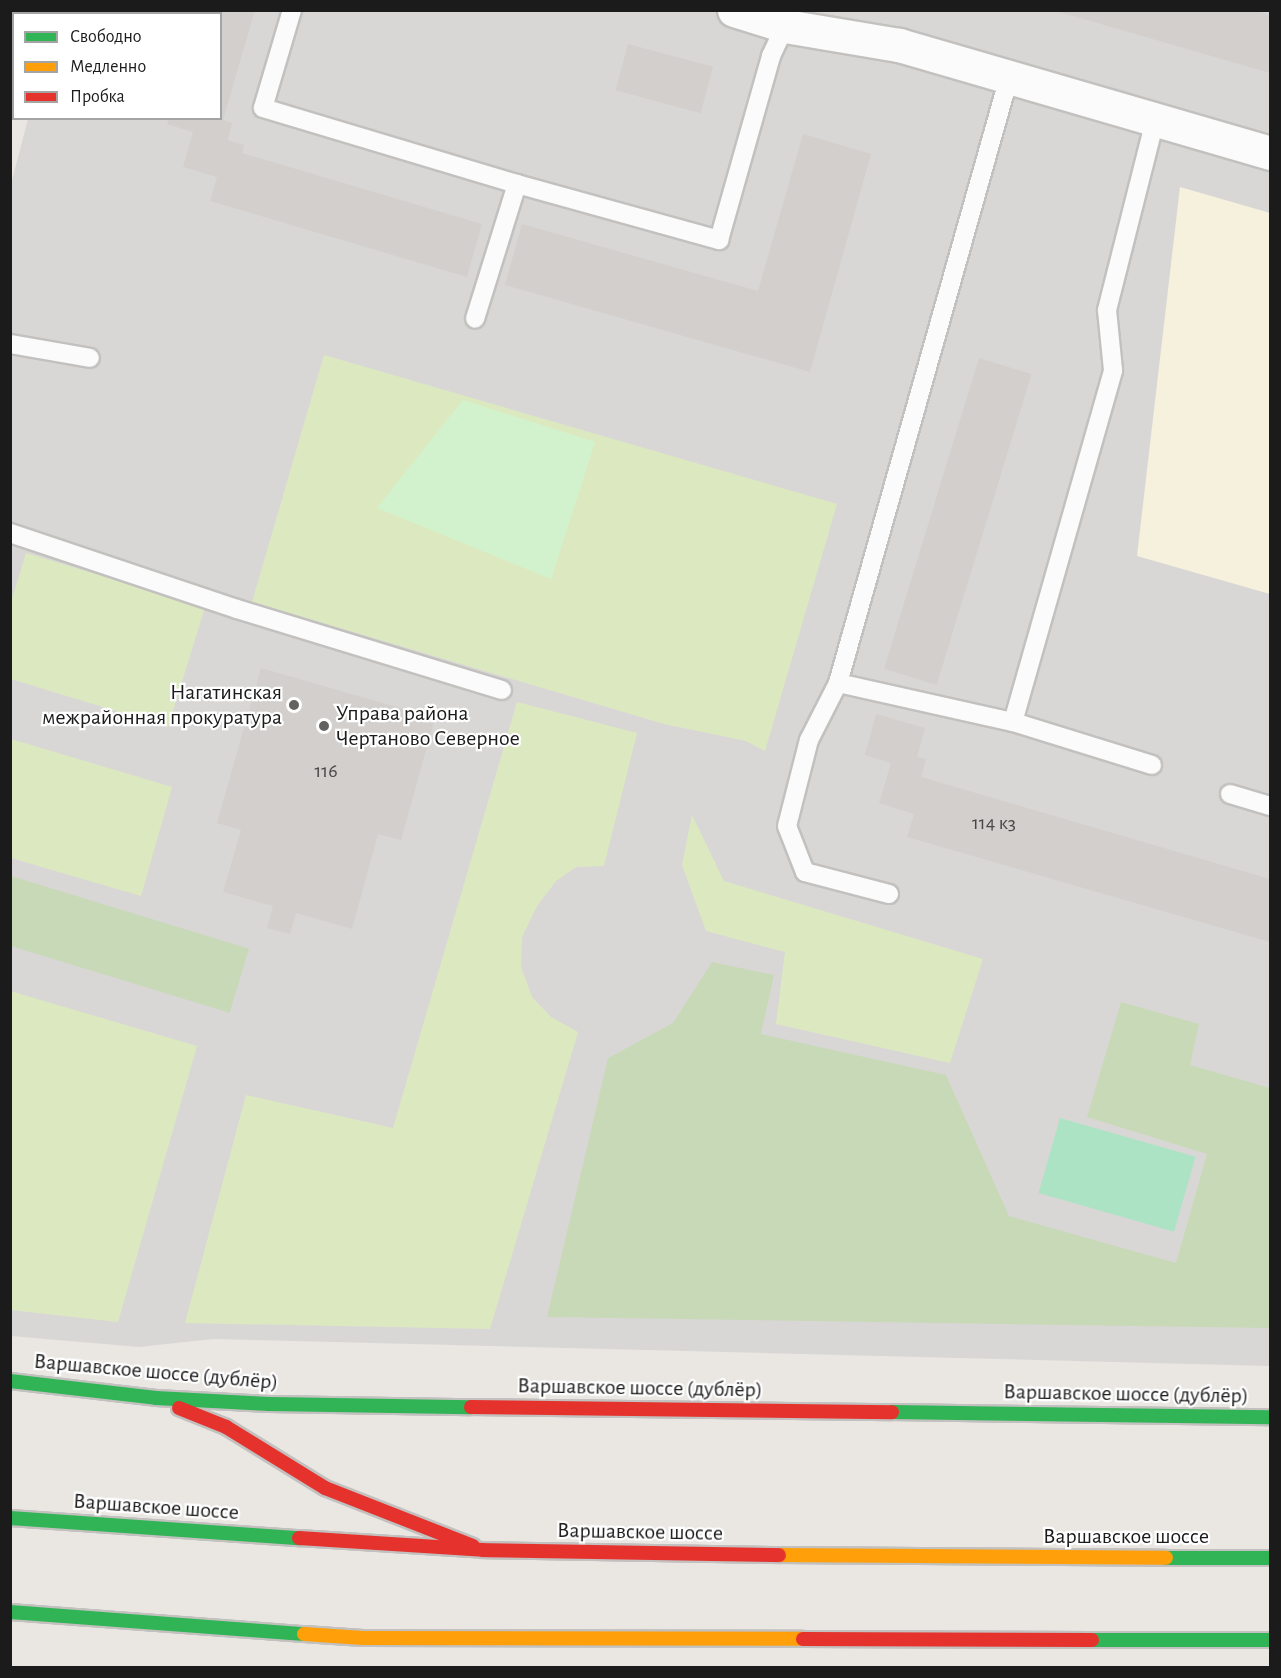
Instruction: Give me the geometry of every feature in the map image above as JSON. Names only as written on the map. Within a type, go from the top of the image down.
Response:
[{"type":"main road","name":"Варшавское шоссе (дублёр)","points":[[10,1381],[156,1398],[269,1404],[1270,1417]]},
{"type":"main road","points":[[156,1398],[226,1427],[325,1488],[483,1550]]},
{"type":"main road","name":"Варшавское шоссе","points":[[10,1518],[483,1550],[1002,1558],[1270,1558]]},
{"type":"main road","points":[[10,1612],[363,1638],[1270,1640]]},
{"type":"street","points":[[734,10],[785,26],[899,45],[1270,153]]},
{"type":"lane","points":[[292,10],[263,108],[517,184],[719,240],[771,56],[785,26]]},
{"type":"lane","points":[[889,894],[805,872],[787,826],[809,740],[838,683],[1009,77]]},
{"type":"lane","points":[[1013,722],[1113,370],[1107,310],[1155,120]]},
{"type":"lane","points":[[475,319],[517,184]]},
{"type":"lane","points":[[10,344],[90,358]]},
{"type":"lane","points":[[10,533],[237,609],[502,690]]},
{"type":"lane","points":[[838,683],[1013,722],[1152,765]]},
{"type":"lane","points":[[1230,794],[1270,806]]},
{"type":"shaded area","points":[[1270,11],[1270,1366],[213,1339],[139,1347],[11,1336],[11,184],[28,120],[222,120],[222,12],[56,12]]},
{"type":"shaded area","points":[[1009,77],[1270,153],[1270,195],[1178,170],[1137,361],[1046,709],[1159,748],[1147,796],[974,745],[1090,350],[1059,290],[1099,148],[999,121]]},
{"type":"shaded area","points":[[1180,187],[1270,213],[1270,594],[1137,556]]},
{"type":"shaded area","points":[[108,291],[313,350],[286,444],[81,385]]},
{"type":"shaded area","points":[[11,382],[275,458],[250,545],[10,476]]},
{"type":"green space","points":[[324,355],[837,504],[765,751],[746,741],[664,724],[252,602]]},
{"type":"green space","points":[[463,400],[595,442],[551,579],[377,508]]},
{"type":"green space","points":[[26,553],[205,607],[168,727],[11,679],[11,602]]},
{"type":"green space","points":[[517,702],[637,733],[604,866],[576,867],[556,881],[537,906],[522,937],[521,967],[532,997],[551,1017],[578,1032],[490,1329],[185,1323],[246,1095],[393,1128]]},
{"type":"green space","points":[[11,739],[172,787],[141,896],[11,858]]},
{"type":"green space","points":[[692,815],[724,881],[983,959],[950,1063],[776,1024],[785,952],[706,931],[682,865]]},
{"type":"green space","points":[[11,876],[249,949],[230,1013],[10,946]]},
{"type":"green space","points":[[712,962],[774,975],[761,1034],[946,1075],[1009,1216],[1176,1263],[1207,1154],[1087,1117],[1121,1002],[1199,1024],[1190,1065],[1270,1088],[1270,1328],[547,1317],[608,1058],[673,1023]]},
{"type":"green space","points":[[10,991],[197,1046],[118,1322],[11,1310]]},
{"type":"green space","points":[[1060,1118],[1196,1157],[1174,1232],[1039,1193]]},
{"type":"building","points":[[201,10],[255,10],[223,120],[232,123],[228,140],[244,145],[242,153],[482,224],[467,277],[210,201],[217,177],[183,167],[193,132],[167,124],[168,120],[222,120],[222,12],[200,12]]},
{"type":"building","points":[[1254,10],[1270,15],[1270,73],[1056,11]]},
{"type":"building","points":[[628,44],[713,67],[701,113],[616,90]]},
{"type":"building","points":[[803,134],[871,154],[810,372],[505,285],[522,224],[758,291]]},
{"type":"building","points":[[979,358],[1032,374],[937,685],[884,669]]},
{"type":"building","points":[[261,668],[435,718],[401,840],[378,834],[352,929],[296,913],[290,934],[267,928],[273,906],[223,892],[241,830],[217,823]]},
{"type":"building","points":[[876,714],[925,728],[917,757],[926,759],[921,777],[1270,879],[1270,942],[907,837],[914,814],[879,803],[891,763],[865,755]]},
{"type":"traffic: fast","points":[[10,1381],[156,1398],[269,1404],[471,1407]]},
{"type":"traffic: fast","points":[[892,1412],[1270,1417]]},
{"type":"traffic: fast","points":[[10,1518],[299,1538]]},
{"type":"traffic: fast","points":[[1166,1558],[1270,1558]]},
{"type":"traffic: fast","points":[[10,1612],[304,1634]]},
{"type":"traffic: fast","points":[[1092,1640],[1270,1640]]},
{"type":"traffic: slow","points":[[779,1555],[1166,1558]]},
{"type":"traffic: slow","points":[[304,1634],[363,1638],[803,1639]]},
{"type":"traffic: jam","points":[[471,1407],[892,1412]]},
{"type":"traffic: jam","points":[[179,1408],[226,1427],[325,1488],[473,1546]]},
{"type":"traffic: jam","points":[[299,1538],[483,1550],[779,1555]]},
{"type":"traffic: jam","points":[[803,1639],[1092,1640]]},
{"type":"place","name":"Нагатинская межрайонная прокуратура","points":[[294,705]]},
{"type":"place","name":"Управа района Чертаново Северное","points":[[324,726]]}]
